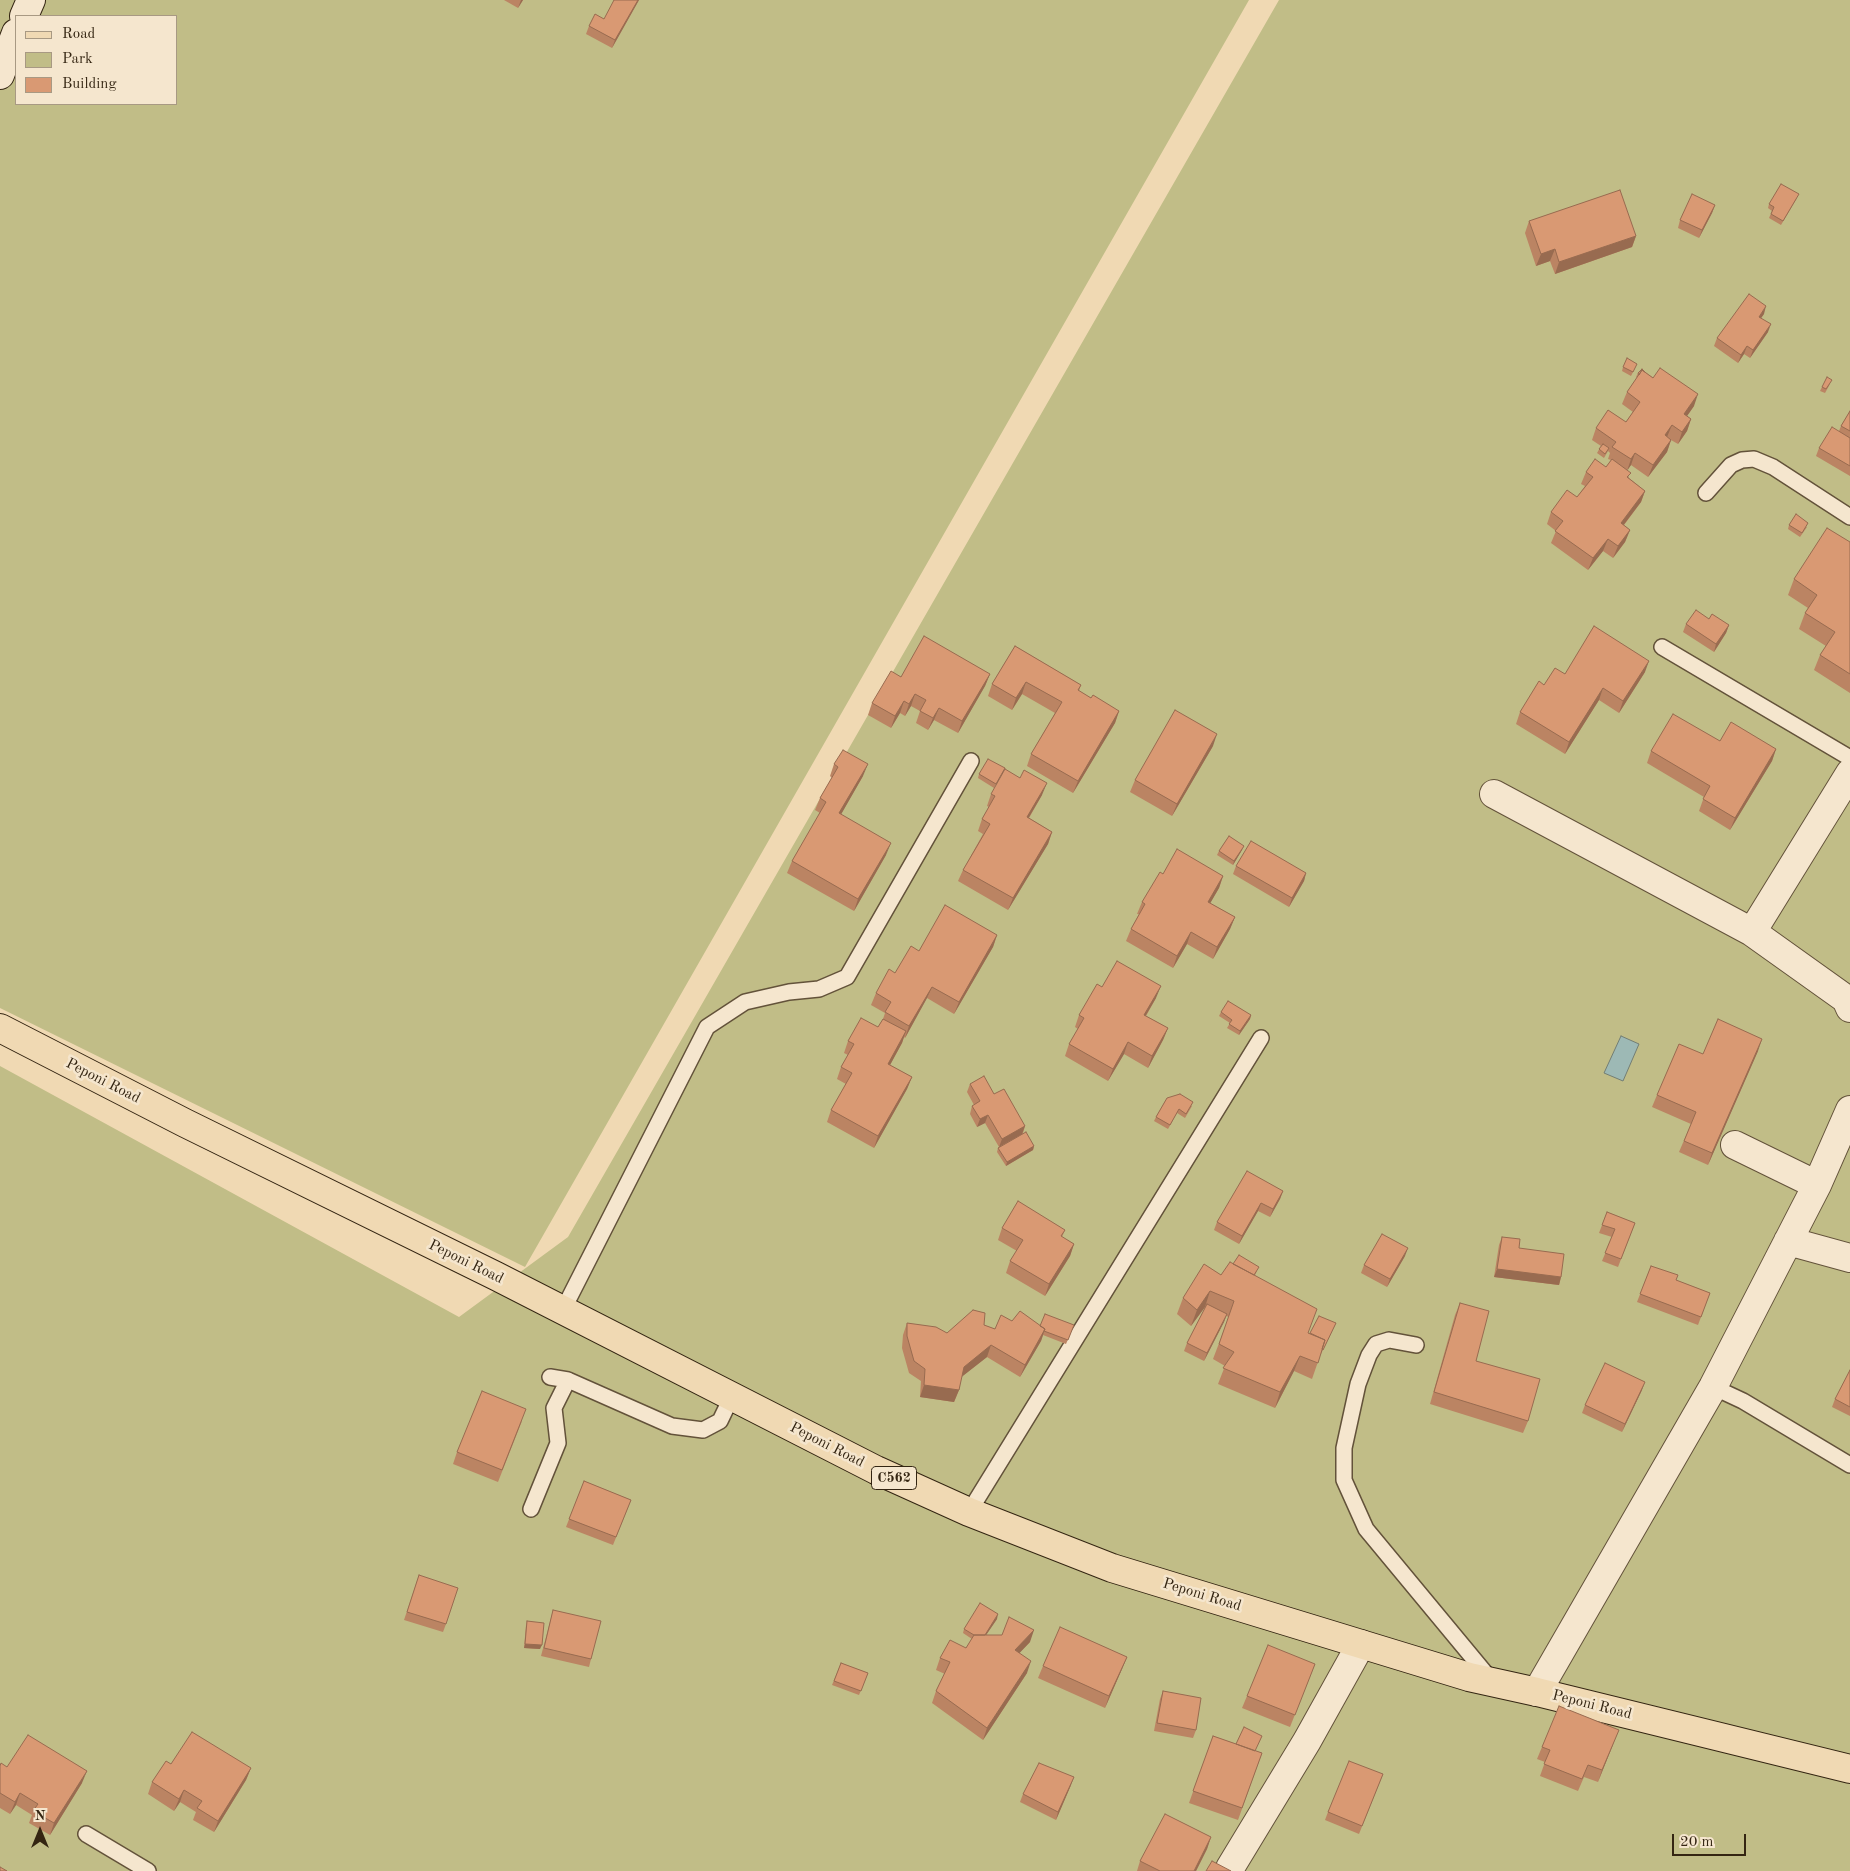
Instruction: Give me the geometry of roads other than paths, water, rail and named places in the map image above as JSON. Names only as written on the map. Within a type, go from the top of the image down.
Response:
[{"type":"main road","name":"Peponi Road","points":[[0,1028],[185,1123],[563,1310],[876,1470],[969,1512],[1112,1568],[1469,1677],[1850,1769]]},
{"type":"street","points":[[24,15],[31,0]]},
{"type":"street","points":[[0,75],[15,36]]},
{"type":"street","points":[[1752,932],[1850,772]]},
{"type":"street","points":[[1494,794],[1752,932],[1846,999],[1850,1008]]},
{"type":"street","points":[[1537,1692],[1713,1387],[1817,1185],[1850,1110]]},
{"type":"street","points":[[1735,1145],[1817,1185]]},
{"type":"street","points":[[1788,1241],[1850,1258]]},
{"type":"street","points":[[1230,1868],[1307,1741],[1360,1644]]},
{"type":"lane","points":[[1706,493],[1731,465],[1742,460],[1754,458],[1773,467],[1850,517]]},
{"type":"lane","points":[[1662,647],[1850,758]]},
{"type":"lane","points":[[563,1310],[707,1027],[745,1002],[789,992],[819,990],[847,977],[971,761]]},
{"type":"lane","points":[[969,1512],[1260,1038]]},
{"type":"lane","points":[[1416,1345],[1389,1340],[1376,1344],[1369,1355],[1358,1384],[1344,1448],[1344,1480],[1366,1529],[1493,1682]]},
{"type":"lane","points":[[550,1377],[568,1380],[672,1426],[703,1430],[720,1421],[732,1396]]},
{"type":"lane","points":[[531,1509],[558,1443],[554,1408],[568,1380]]},
{"type":"lane","points":[[1713,1387],[1743,1401],[1850,1465]]},
{"type":"lane","points":[[86,1834],[148,1871]]},
{"type":"water","points":[[1621,1036],[1639,1044],[1623,1081],[1604,1073]]}]
